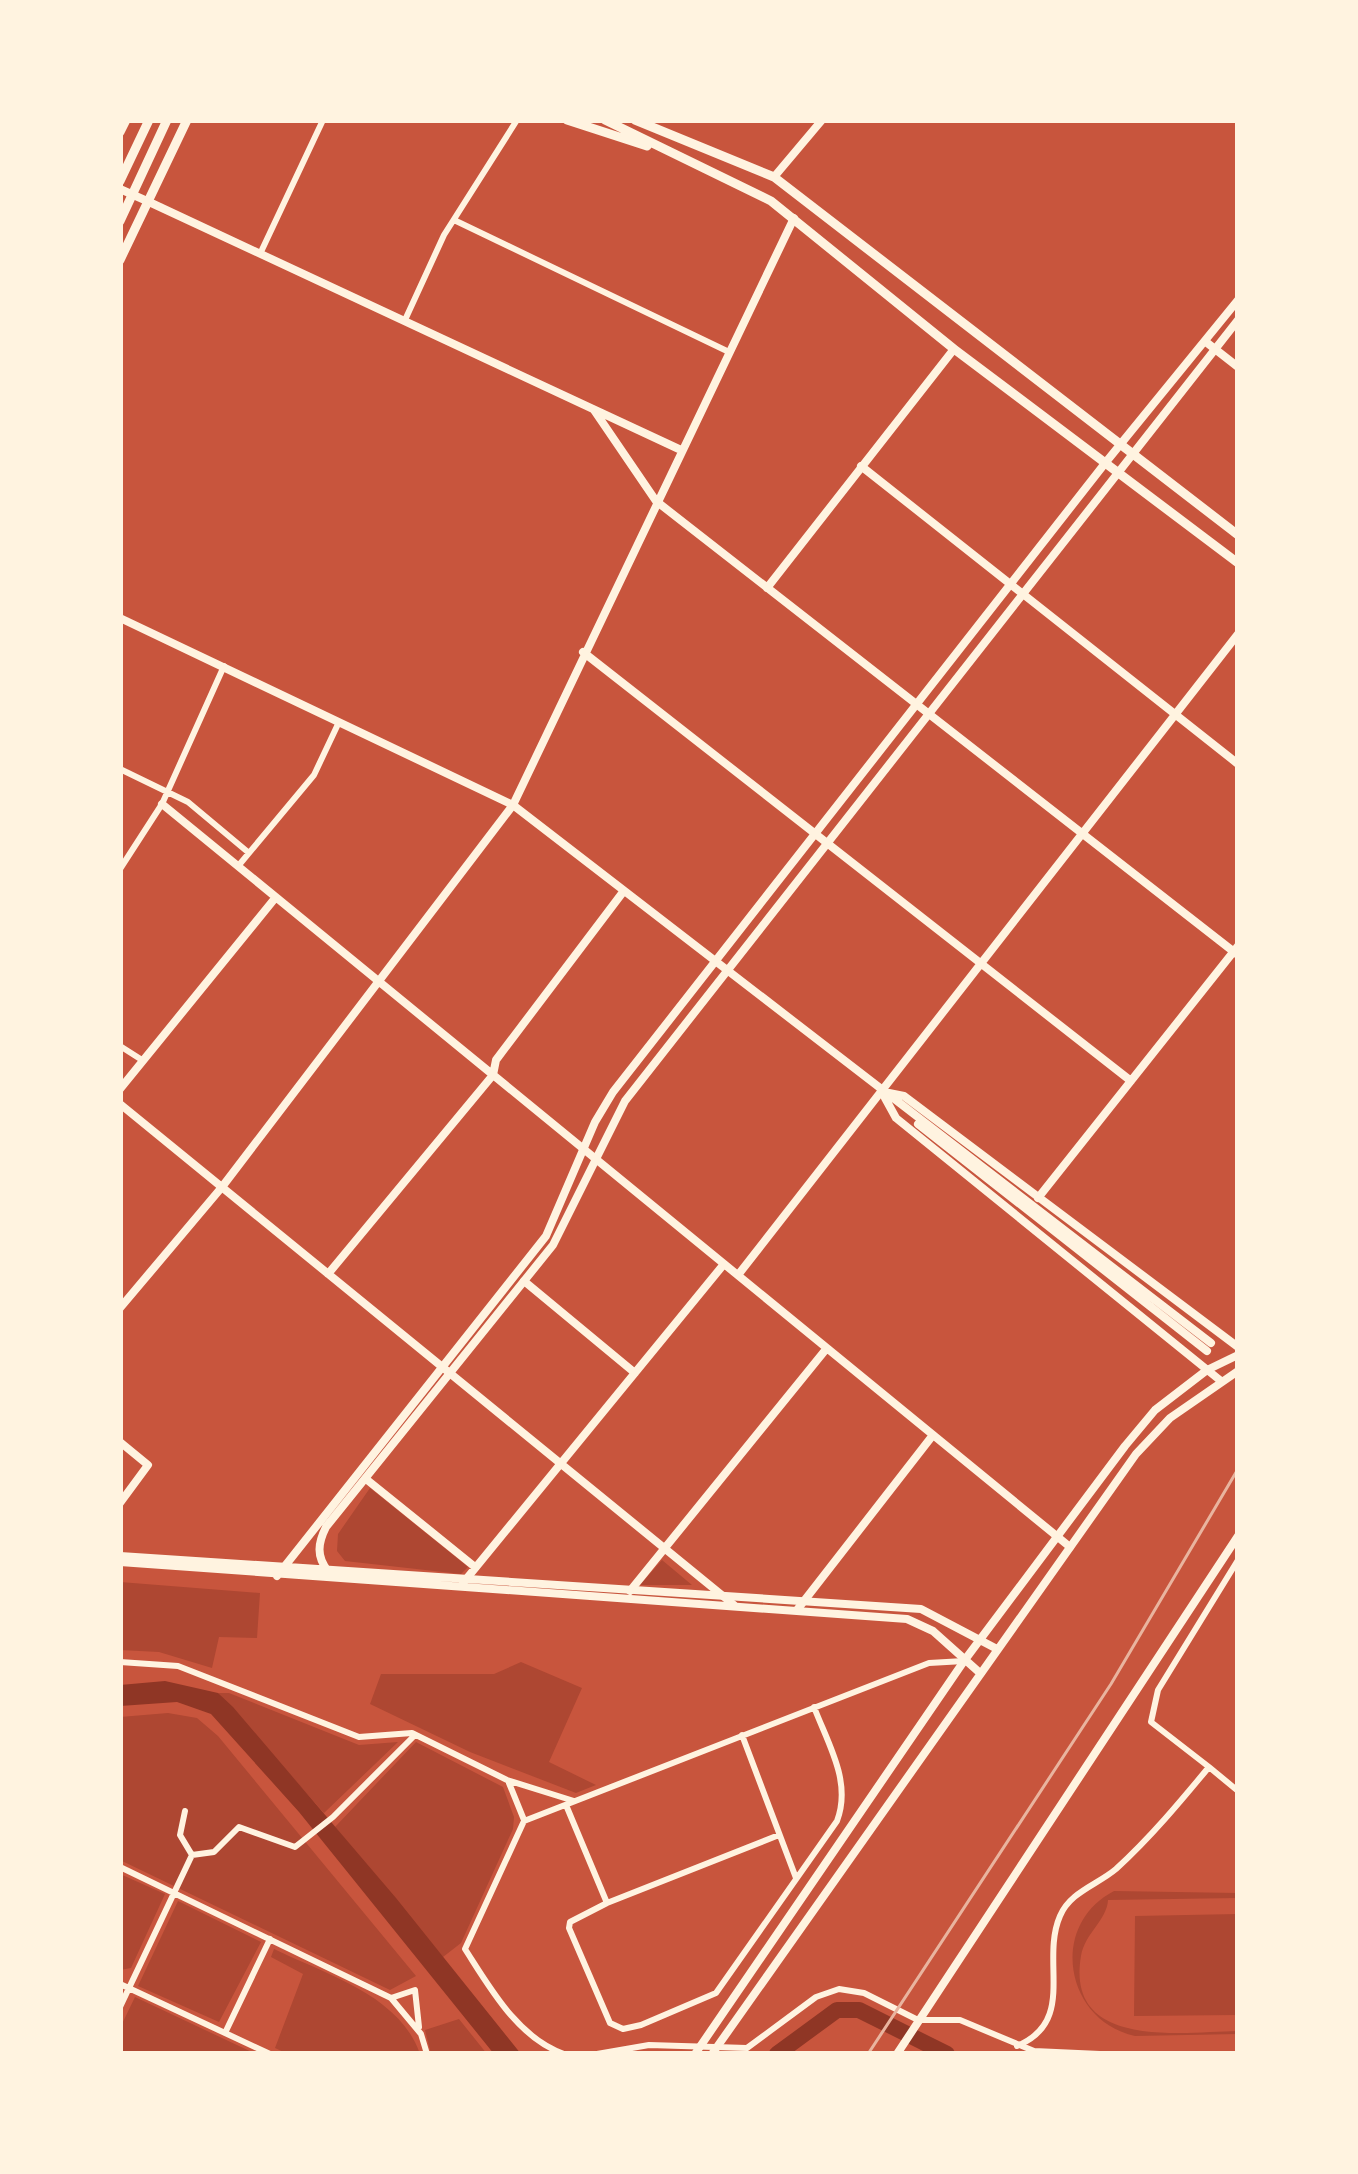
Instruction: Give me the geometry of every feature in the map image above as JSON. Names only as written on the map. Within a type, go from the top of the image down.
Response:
[{"type":"main road","points":[[120,132],[126,120]]},
{"type":"main road","points":[[120,185],[149,120]]},
{"type":"main road","points":[[120,221],[167,120]]},
{"type":"main road","points":[[120,260],[187,120]]},
{"type":"main road","points":[[567,120],[675,154]]},
{"type":"main road","points":[[605,120],[771,200],[954,350],[1238,563]]},
{"type":"main road","points":[[635,120],[774,177],[1238,536]]},
{"type":"main road","points":[[651,120],[681,140]]},
{"type":"street","points":[[260,254],[323,120]]},
{"type":"street","points":[[405,322],[444,235],[517,120]]},
{"type":"street","points":[[774,177],[822,120]]},
{"type":"street","points":[[120,185],[681,450]]},
{"type":"street","points":[[120,1308],[222,1187],[513,805],[794,218]]},
{"type":"street","points":[[454,220],[729,352]]},
{"type":"street","points":[[280,1572],[546,1236],[613,1092],[1238,300]]},
{"type":"street","points":[[328,1571],[319,1556],[319,1540],[561,1232],[625,1102],[1238,320]]},
{"type":"street","points":[[1206,342],[1238,368]]},
{"type":"street","points":[[767,588],[954,350]]},
{"type":"street","points":[[594,410],[656,501],[1237,951],[1038,1198]]},
{"type":"street","points":[[861,466],[1238,764]]},
{"type":"street","points":[[121,621],[513,805],[1209,1347]]},
{"type":"street","points":[[738,1276],[1238,634]]},
{"type":"street","points":[[583,652],[1132,1082]]},
{"type":"street","points":[[120,869],[162,804],[224,667]]},
{"type":"street","points":[[238,866],[314,775],[339,722]]},
{"type":"street","points":[[120,769],[188,802],[249,853]]},
{"type":"street","points":[[162,804],[1070,1547]]},
{"type":"street","points":[[328,1274],[493,1075],[496,1060],[624,892]]},
{"type":"street","points":[[120,1089],[276,897]]},
{"type":"street","points":[[120,1046],[143,1061]]},
{"type":"street","points":[[695,2054],[964,1661],[1156,1410],[1238,1351],[904,1096],[881,1091]]},
{"type":"street","points":[[881,1091],[896,1118],[1221,1381]]},
{"type":"street","points":[[120,1104],[734,1605]]},
{"type":"street","points":[[462,1585],[724,1264]]},
{"type":"street","points":[[524,1281],[635,1373]]},
{"type":"street","points":[[622,1601],[827,1348]]},
{"type":"street","points":[[715,2050],[1136,1454],[1170,1418],[1238,1371]]},
{"type":"street","points":[[800,1606],[933,1435]]},
{"type":"street","points":[[120,1442],[148,1465],[120,1503]]},
{"type":"street","points":[[366,1479],[475,1567]]},
{"type":"street","points":[[897,2054],[1238,1536]]},
{"type":"street","points":[[120,1559],[462,1585],[723,1597],[907,1618],[932,1631],[980,1673]]},
{"type":"street","points":[[1238,1560],[1159,1690],[1151,1722],[1238,1791]]},
{"type":"street","points":[[280,1572],[328,1571],[622,1601],[921,1609],[997,1649]]},
{"type":"street","points":[[564,2054],[517,2021],[465,1949],[524,1821],[928,1663],[964,1661]]},
{"type":"street","points":[[120,1662],[178,1666],[359,1737],[415,1735],[507,1780],[571,1803]]},
{"type":"street","points":[[779,1835],[570,1922],[610,2023],[623,2029],[716,1993],[837,1821],[845,1801],[844,1786],[814,1707]]},
{"type":"street","points":[[192,1855],[214,1852],[238,1827],[295,1847],[307,1841],[415,1735]]},
{"type":"street","points":[[742,1735],[797,1879]]},
{"type":"street","points":[[1016,2046],[1034,2039],[1051,2009],[1054,1941],[1059,1916],[1069,1900],[1115,1869],[1158,1828],[1209,1767]]},
{"type":"street","points":[[507,1780],[524,1821]]},
{"type":"street","points":[[571,1803],[607,1903]]},
{"type":"street","points":[[185,1811],[180,1835],[192,1855]]},
{"type":"street","points":[[120,2007],[192,1855]]},
{"type":"street","points":[[120,1867],[391,1998],[421,2034]]},
{"type":"street","points":[[224,2032],[270,1939]]},
{"type":"street","points":[[120,1984],[270,2054]]},
{"type":"street","points":[[596,2054],[649,2045],[747,2048],[816,1997],[838,1989],[864,1993],[918,2020],[960,2020],[1016,2046],[1100,2054]]},
{"type":"street","points":[[391,1998],[415,1990],[427,2054]]},
{"type":"shaded area","points":[[370,1488],[468,1567],[461,1574],[345,1561],[337,1551],[338,1534]]},
{"type":"shaded area","points":[[662,1560],[692,1585],[640,1585]]},
{"type":"shaded area","points":[[120,1582],[260,1593],[257,1638],[219,1637],[212,1668],[159,1652],[120,1650]]},
{"type":"shaded area","points":[[521,1662],[582,1688],[549,1762],[596,1785],[576,1793],[470,1752],[370,1704],[381,1674],[494,1674]]},
{"type":"shaded area","points":[[165,1681],[218,1693],[233,1707],[521,2054],[494,2054],[299,1812],[211,1714],[177,1702],[120,1706],[120,1685]]},
{"type":"shaded area","points":[[218,1693],[229,1693],[359,1745],[398,1742],[324,1813]]},
{"type":"shaded area","points":[[168,1713],[197,1718],[218,1736],[416,1976],[390,1990],[120,1860],[120,1717]]},
{"type":"shaded area","points":[[416,1742],[503,1787],[514,1817],[513,1829],[461,1943],[443,1957],[335,1827]]},
{"type":"shaded area","points":[[120,1874],[165,1894],[131,1968],[120,1970]]},
{"type":"shaded area","points":[[1114,1891],[1238,1893],[1238,1898],[1108,1900],[1081,1956],[1081,1986],[1091,2008],[1132,2029],[1238,2034],[1135,2036],[1111,2027],[1093,2012],[1080,1992],[1073,1948],[1093,1906]]},
{"type":"shaded area","points":[[178,1901],[261,1942],[219,2022],[138,1986]]},
{"type":"shaded area","points":[[1238,1914],[1238,2015],[1134,2016],[1135,1916]]},
{"type":"shaded area","points":[[274,1949],[378,2001],[396,2016],[420,2054],[288,2054],[275,2048],[303,1974],[271,1957]]},
{"type":"shaded area","points":[[135,1997],[256,2054],[120,2054],[120,2028]]},
{"type":"shaded area","points":[[459,2019],[487,2054],[431,2054],[425,2030]]},
{"type":"waterway","points":[[777,2054],[837,2010],[859,2010],[947,2054]]},
{"type":"railway","points":[[868,2054],[1111,1684],[1238,1469]]}]
